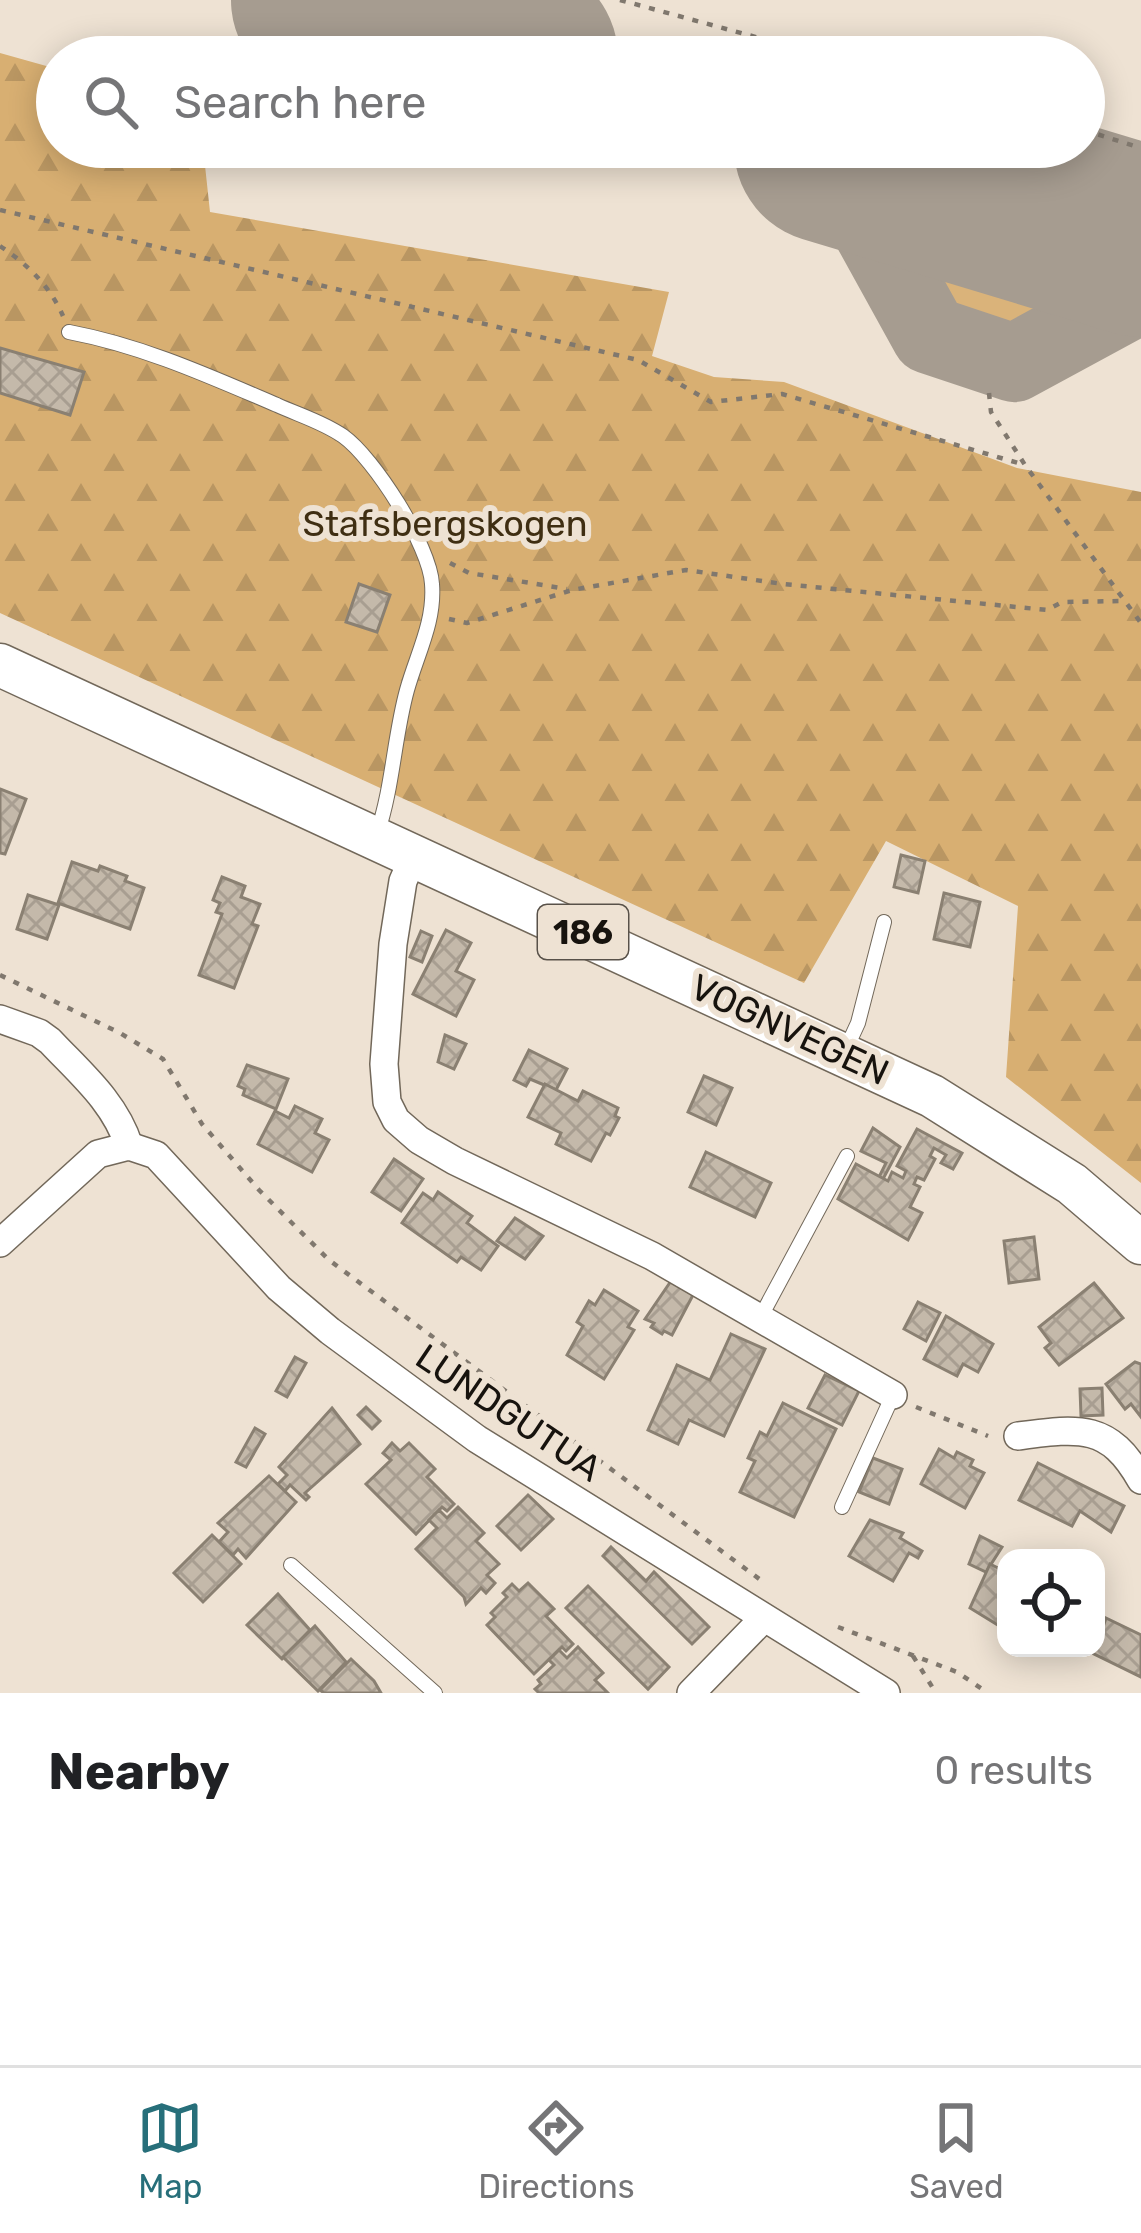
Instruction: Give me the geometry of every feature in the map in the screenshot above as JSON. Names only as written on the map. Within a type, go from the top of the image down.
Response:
[{"type":"main road","name":"VOGNVEGEN","points":[[0,665],[932,1096],[1072,1184],[1141,1243]]},
{"type":"street","points":[[415,854],[399,902],[386,1040],[385,1091],[396,1120],[455,1161],[652,1256],[892,1395]]},
{"type":"street","name":"LUNDGUTUA","points":[[0,1019],[50,1041],[109,1103],[129,1146],[163,1160],[279,1288],[330,1331],[477,1439],[886,1693]]},
{"type":"street","points":[[0,1243],[90,1160],[109,1149],[129,1146]]},
{"type":"street","points":[[1018,1436],[1091,1433],[1108,1438],[1125,1450],[1141,1480]]},
{"type":"street","points":[[691,1693],[763,1619]]},
{"type":"lane","points":[[69,332],[198,370],[328,427],[363,454],[427,556],[432,615],[406,693],[387,804],[376,837]]},
{"type":"lane","points":[[844,1053],[858,1023],[884,922]]},
{"type":"lane","points":[[759,1321],[847,1156]]},
{"type":"lane","points":[[842,1507],[892,1395]]},
{"type":"lane","points":[[291,1565],[435,1693]]},
{"type":"path","points":[[620,0],[752,36]]},
{"type":"path","points":[[1105,137],[1141,148]]},
{"type":"path","points":[[0,210],[638,360],[711,402],[782,394],[1025,465]]},
{"type":"path","points":[[0,246],[25,262],[56,299],[69,332]]},
{"type":"path","points":[[989,393],[991,412],[1025,465],[1141,623]]},
{"type":"path","points":[[427,556],[435,555],[469,573],[572,590]]},
{"type":"path","points":[[432,615],[467,622],[572,590],[686,570],[1047,610],[1062,602],[1122,602]]},
{"type":"path","points":[[0,975],[163,1059],[202,1124],[328,1260],[774,1591]]},
{"type":"path","points":[[892,1395],[981,1435],[1018,1436]]},
{"type":"path","points":[[833,1624],[854,1636],[957,1672],[988,1693]]},
{"type":"path","points":[[913,1656],[936,1693]]},
{"type":"shaded area","points":[[856,175],[1141,262],[1141,279],[1027,342],[933,313]]},
{"type":"green space","name":"Stafsbergskogen","points":[[0,53],[36,63],[36,168],[205,168],[210,212],[669,292],[652,356],[714,377],[784,382],[1017,468],[1141,492],[1141,1183],[1006,1077],[1018,906],[886,841],[804,983],[0,613]]},
{"type":"building","points":[[0,348],[84,372],[70,415],[0,393]]},
{"type":"building","points":[[359,584],[390,595],[377,632],[346,622]]},
{"type":"building","points":[[0,789],[26,799],[5,854],[0,853]]},
{"type":"building","points":[[901,855],[925,861],[918,893],[894,887]]},
{"type":"building","points":[[72,862],[98,871],[100,866],[144,888],[130,929],[58,903]]},
{"type":"building","points":[[222,877],[245,886],[241,897],[260,904],[252,924],[258,926],[234,988],[199,975],[222,914],[216,912],[220,903],[213,900]]},
{"type":"building","points":[[944,893],[980,902],[970,947],[934,939]]},
{"type":"building","points":[[28,895],[59,905],[47,939],[17,929]]},
{"type":"building","points":[[446,930],[471,943],[456,971],[474,980],[456,1016],[413,994]]},
{"type":"building","points":[[421,931],[432,936],[422,962],[410,957]]},
{"type":"building","points":[[445,1035],[466,1044],[454,1069],[438,1062]]},
{"type":"building","points":[[529,1050],[567,1069],[556,1090],[530,1079],[526,1086],[514,1080]]},
{"type":"building","points":[[247,1065],[288,1079],[276,1109],[243,1095],[245,1089],[238,1086]]},
{"type":"building","points":[[704,1076],[732,1088],[716,1125],[688,1112]]},
{"type":"building","points":[[545,1084],[578,1101],[583,1091],[618,1108],[615,1116],[619,1118],[591,1161],[556,1144],[561,1133],[528,1117]]},
{"type":"building","points":[[295,1106],[322,1119],[315,1133],[329,1140],[312,1172],[258,1144],[275,1111],[289,1118]]},
{"type":"building","points":[[873,1128],[900,1147],[883,1179],[879,1177],[886,1163],[861,1151]]},
{"type":"building","points":[[917,1129],[962,1153],[953,1169],[941,1163],[946,1155],[934,1148],[930,1156],[935,1159],[924,1180],[917,1177],[914,1184],[920,1187],[910,1207],[922,1213],[908,1240],[838,1199],[856,1164],[888,1181],[892,1172],[903,1178],[906,1171],[897,1166]]},
{"type":"building","points":[[706,1152],[771,1183],[755,1217],[690,1187]]},
{"type":"building","points":[[394,1159],[423,1179],[401,1211],[372,1192]]},
{"type":"building","points":[[438,1192],[472,1216],[467,1223],[498,1246],[481,1270],[461,1257],[457,1262],[402,1223],[423,1193],[433,1200]]},
{"type":"building","points":[[515,1218],[543,1236],[525,1259],[497,1241]]},
{"type":"building","points":[[1034,1237],[1039,1279],[1009,1283],[1004,1241]]},
{"type":"building","points":[[671,1281],[693,1295],[672,1335],[662,1334],[645,1319]]},
{"type":"building","points":[[1094,1283],[1123,1318],[1059,1365],[1045,1348],[1051,1343],[1039,1327]]},
{"type":"building","points":[[604,1290],[638,1311],[628,1327],[634,1330],[604,1379],[567,1355],[583,1326],[577,1322],[589,1301],[595,1305]]},
{"type":"building","points":[[918,1302],[940,1313],[926,1341],[904,1329]]},
{"type":"building","points":[[946,1316],[993,1344],[978,1372],[963,1364],[957,1376],[924,1359]]},
{"type":"building","points":[[731,1334],[765,1349],[724,1436],[689,1420],[678,1444],[648,1430],[677,1365],[710,1380]]},
{"type":"building","points":[[295,1357],[306,1363],[287,1397],[276,1391]]},
{"type":"building","points":[[1135,1362],[1141,1364],[1141,1417],[1131,1404],[1125,1409],[1106,1384]]},
{"type":"building","points":[[825,1375],[859,1391],[842,1425],[808,1408]]},
{"type":"building","points":[[1102,1388],[1103,1415],[1081,1416],[1080,1389]]},
{"type":"building","points":[[783,1403],[836,1429],[794,1517],[740,1492],[755,1461],[748,1458],[760,1432],[767,1436]]},
{"type":"building","points":[[366,1407],[380,1421],[372,1429],[358,1415]]},
{"type":"building","points":[[332,1408],[360,1444],[305,1493],[306,1500],[290,1485],[285,1491],[278,1484],[287,1475],[279,1467]]},
{"type":"building","points":[[255,1428],[265,1434],[246,1467],[236,1462]]},
{"type":"building","points":[[392,1443],[400,1451],[409,1443],[435,1469],[427,1477],[454,1504],[447,1511],[442,1507],[416,1534],[366,1484],[391,1460],[383,1453]]},
{"type":"building","points":[[939,1449],[954,1458],[957,1452],[973,1460],[970,1466],[984,1473],[965,1508],[921,1484]]},
{"type":"building","points":[[873,1458],[902,1469],[889,1504],[859,1492]]},
{"type":"building","points":[[1038,1463],[1124,1506],[1111,1532],[1080,1511],[1072,1526],[1019,1500]]},
{"type":"building","points":[[269,1476],[296,1502],[246,1558],[238,1549],[233,1555],[219,1542],[228,1532],[218,1523]]},
{"type":"building","points":[[528,1495],[553,1519],[521,1550],[497,1526]]},
{"type":"building","points":[[458,1507],[484,1533],[476,1541],[499,1564],[487,1575],[495,1583],[486,1593],[481,1588],[466,1604],[416,1549],[437,1528],[429,1520],[439,1510],[447,1518]]},
{"type":"building","points":[[870,1520],[903,1533],[900,1538],[922,1551],[918,1558],[909,1553],[893,1581],[849,1556]]},
{"type":"building","points":[[212,1535],[241,1564],[203,1602],[174,1573]]},
{"type":"building","points":[[980,1536],[1002,1547],[986,1572],[969,1564]]},
{"type":"building","points":[[611,1547],[646,1581],[654,1572],[709,1627],[692,1644],[603,1556]]},
{"type":"building","points":[[990,1564],[997,1568],[997,1625],[970,1608]]},
{"type":"building","points":[[528,1583],[554,1609],[546,1616],[573,1644],[566,1651],[562,1647],[534,1674],[487,1625],[495,1617],[491,1613],[507,1597],[503,1593],[512,1584],[519,1591]]},
{"type":"building","points":[[588,1586],[669,1667],[648,1689],[566,1608]]},
{"type":"building","points":[[278,1594],[310,1630],[282,1659],[247,1625]]},
{"type":"building","points":[[1105,1621],[1141,1635],[1141,1677],[1100,1657],[1105,1657]]},
{"type":"building","points":[[315,1626],[346,1662],[318,1691],[283,1657]]},
{"type":"building","points":[[578,1647],[603,1673],[595,1680],[608,1693],[539,1693],[535,1689],[541,1684],[538,1680],[554,1665],[549,1660],[559,1650],[567,1658]]},
{"type":"building","points":[[351,1659],[374,1681],[381,1693],[320,1690]]},
{"type":"taxiway","points":[[838,168],[930,335],[1014,363],[1141,294]]},
{"type":"runway","points":[[327,0],[450,36]]},
{"type":"runway","points":[[899,168],[1141,241]]}]
